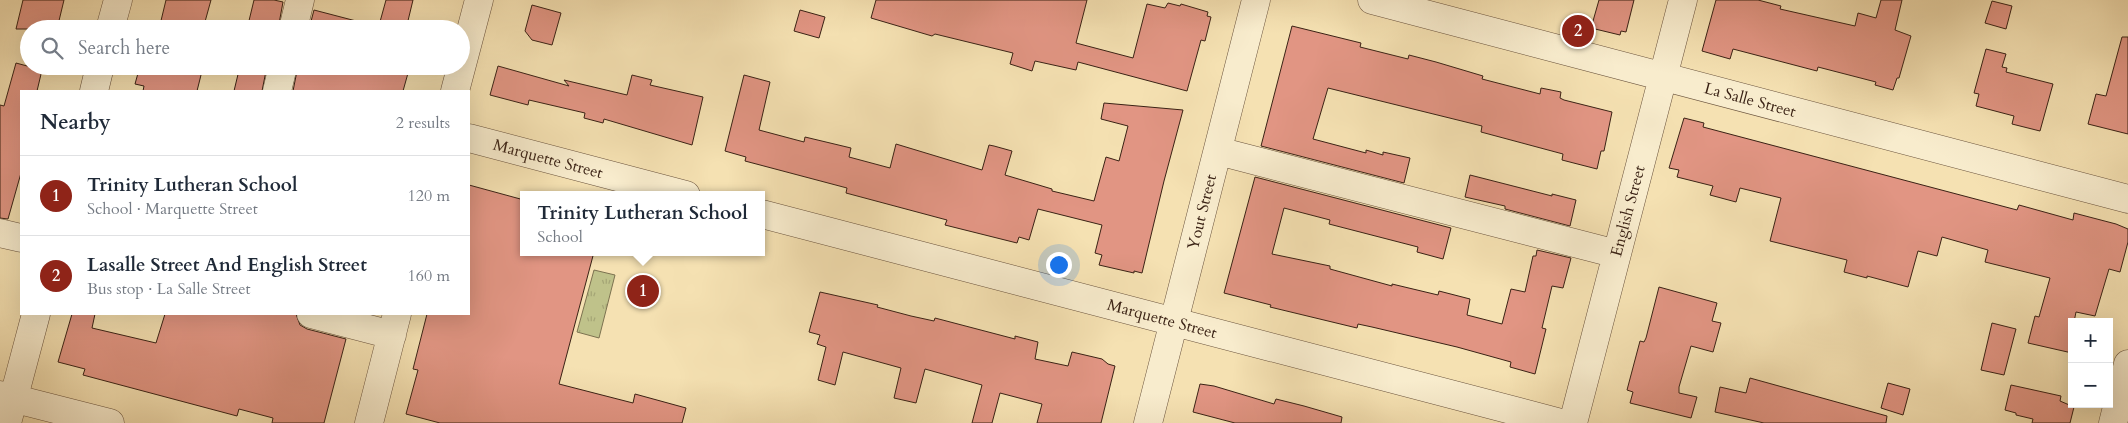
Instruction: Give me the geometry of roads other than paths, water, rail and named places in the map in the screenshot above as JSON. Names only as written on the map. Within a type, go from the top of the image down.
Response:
[{"type":"street","points":[[112,20],[118,0]]},
{"type":"street","points":[[295,20],[300,0]]},
{"type":"street","points":[[470,34],[479,0]]},
{"type":"street","name":"Yout Street","points":[[1148,423],[1256,0]]},
{"type":"street","name":"La Salle Street","points":[[1372,0],[2128,199]]},
{"type":"street","name":"English Street","points":[[1573,423],[1683,0]]},
{"type":"street","points":[[94,90],[98,75]]},
{"type":"street","points":[[277,90],[281,75]]},
{"type":"street","points":[[455,90],[459,75]]},
{"type":"street","name":"Marquette Street","points":[[470,138],[671,191]]},
{"type":"street","points":[[1218,151],[1617,254]]},
{"type":"street","name":"Marquette Street","points":[[765,215],[1562,423]]},
{"type":"street","points":[[0,233],[20,238]]},
{"type":"street","points":[[36,315],[7,405],[110,423]]},
{"type":"street","points":[[319,315],[395,324],[369,423]]},
{"type":"street","points":[[2113,423],[2128,364]]},
{"type":"place","name":"Lasalle Street And English Street","points":[[1578,31]]},
{"type":"place","name":"Trinity Lutheran School","points":[[643,291]]}]
